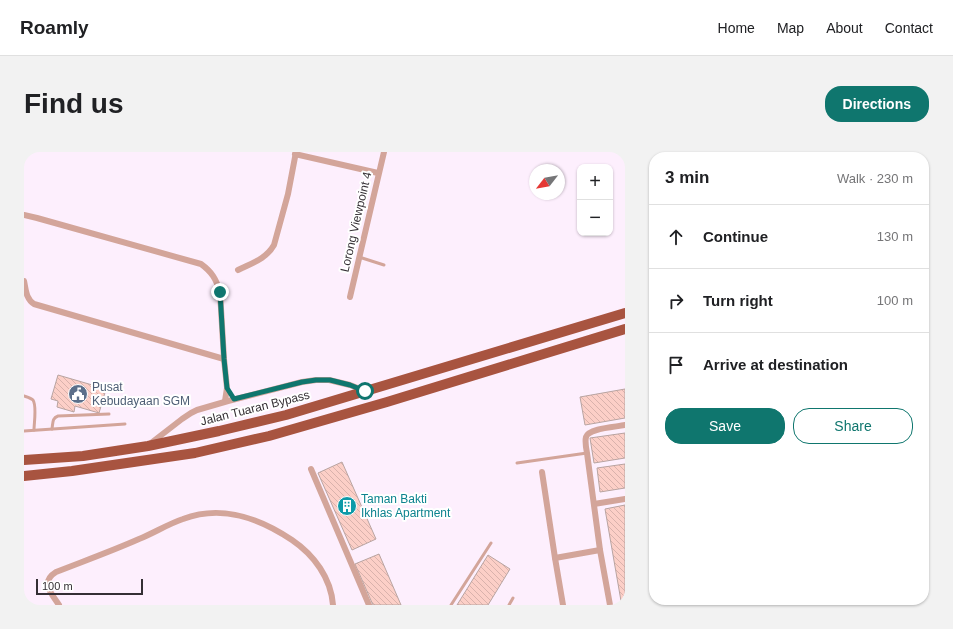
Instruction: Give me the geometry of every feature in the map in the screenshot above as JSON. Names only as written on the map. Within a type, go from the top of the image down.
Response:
[{"type":"highway","name":"Jalan Tuaran Bypass","points":[[24,460],[83,456],[148,446],[234,428],[286,415],[625,313]]},
{"type":"highway","points":[[24,476],[72,471],[195,453],[269,436],[387,402],[625,329]]},
{"type":"street","name":"Lorong Viewpoint 4","points":[[350,297],[384,152]]},
{"type":"street","points":[[238,270],[264,257],[270,252],[274,245],[296,153],[378,173]]},
{"type":"street","points":[[24,215],[201,264],[208,269],[217,283],[220,292],[227,388],[225,401]]},
{"type":"street","points":[[24,281],[29,301],[34,304],[224,359]]},
{"type":"street","points":[[148,446],[191,412],[225,401],[316,380],[330,380],[350,385],[365,391]]},
{"type":"street","points":[[227,388],[234,399]]},
{"type":"street","points":[[610,605],[600,550],[586,438],[587,434],[594,430],[625,425]]},
{"type":"street","points":[[311,469],[370,605]]},
{"type":"street","points":[[542,472],[554,558],[563,605]]},
{"type":"street","points":[[594,504],[625,499]]},
{"type":"street","points":[[59,605],[48,585],[50,577],[56,572],[139,539],[183,518],[197,514],[213,513],[246,517],[262,523],[298,545],[310,555],[324,574],[329,586],[333,605]]},
{"type":"street","points":[[554,558],[600,550]]},
{"type":"lane","points":[[359,257],[384,265]]},
{"type":"lane","points":[[24,396],[32,399],[34,403],[34,430]]},
{"type":"lane","points":[[52,429],[53,420],[58,416],[109,414]]},
{"type":"lane","points":[[24,431],[125,424]]},
{"type":"lane","points":[[517,464],[587,453]]},
{"type":"lane","points":[[451,605],[490,543]]},
{"type":"lane","points":[[509,605],[513,598]]},
{"type":"building","name":"Pusat Kebudayaan SGM","points":[[58,375],[106,389],[99,413],[75,406],[74,412],[57,407],[58,401],[51,399]]},
{"type":"building","points":[[625,389],[625,418],[585,425],[580,397]]},
{"type":"building","points":[[625,433],[625,458],[594,463],[590,438]]},
{"type":"building","name":"Taman Bakti Ikhlas Apartment","points":[[342,462],[376,539],[352,550],[318,473]]},
{"type":"building","points":[[625,464],[625,488],[600,492],[597,468]]},
{"type":"building","points":[[625,505],[625,601],[621,601],[605,509]]},
{"type":"building","name":"Taman Bakti Ikhlas Apartment","points":[[379,554],[401,605],[373,605],[355,564]]},
{"type":"building","points":[[488,555],[510,569],[488,605],[457,605]]},
{"type":"place","name":"Pusat Kebudayaan SGM","points":[[78,394]]},
{"type":"place","name":"Taman Bakti Ikhlas Apartment","points":[[347,506]]},
{"type":"route","points":[[220,292],[227,388],[234,399],[302,382],[316,380],[330,380],[350,385],[365,391]]}]
